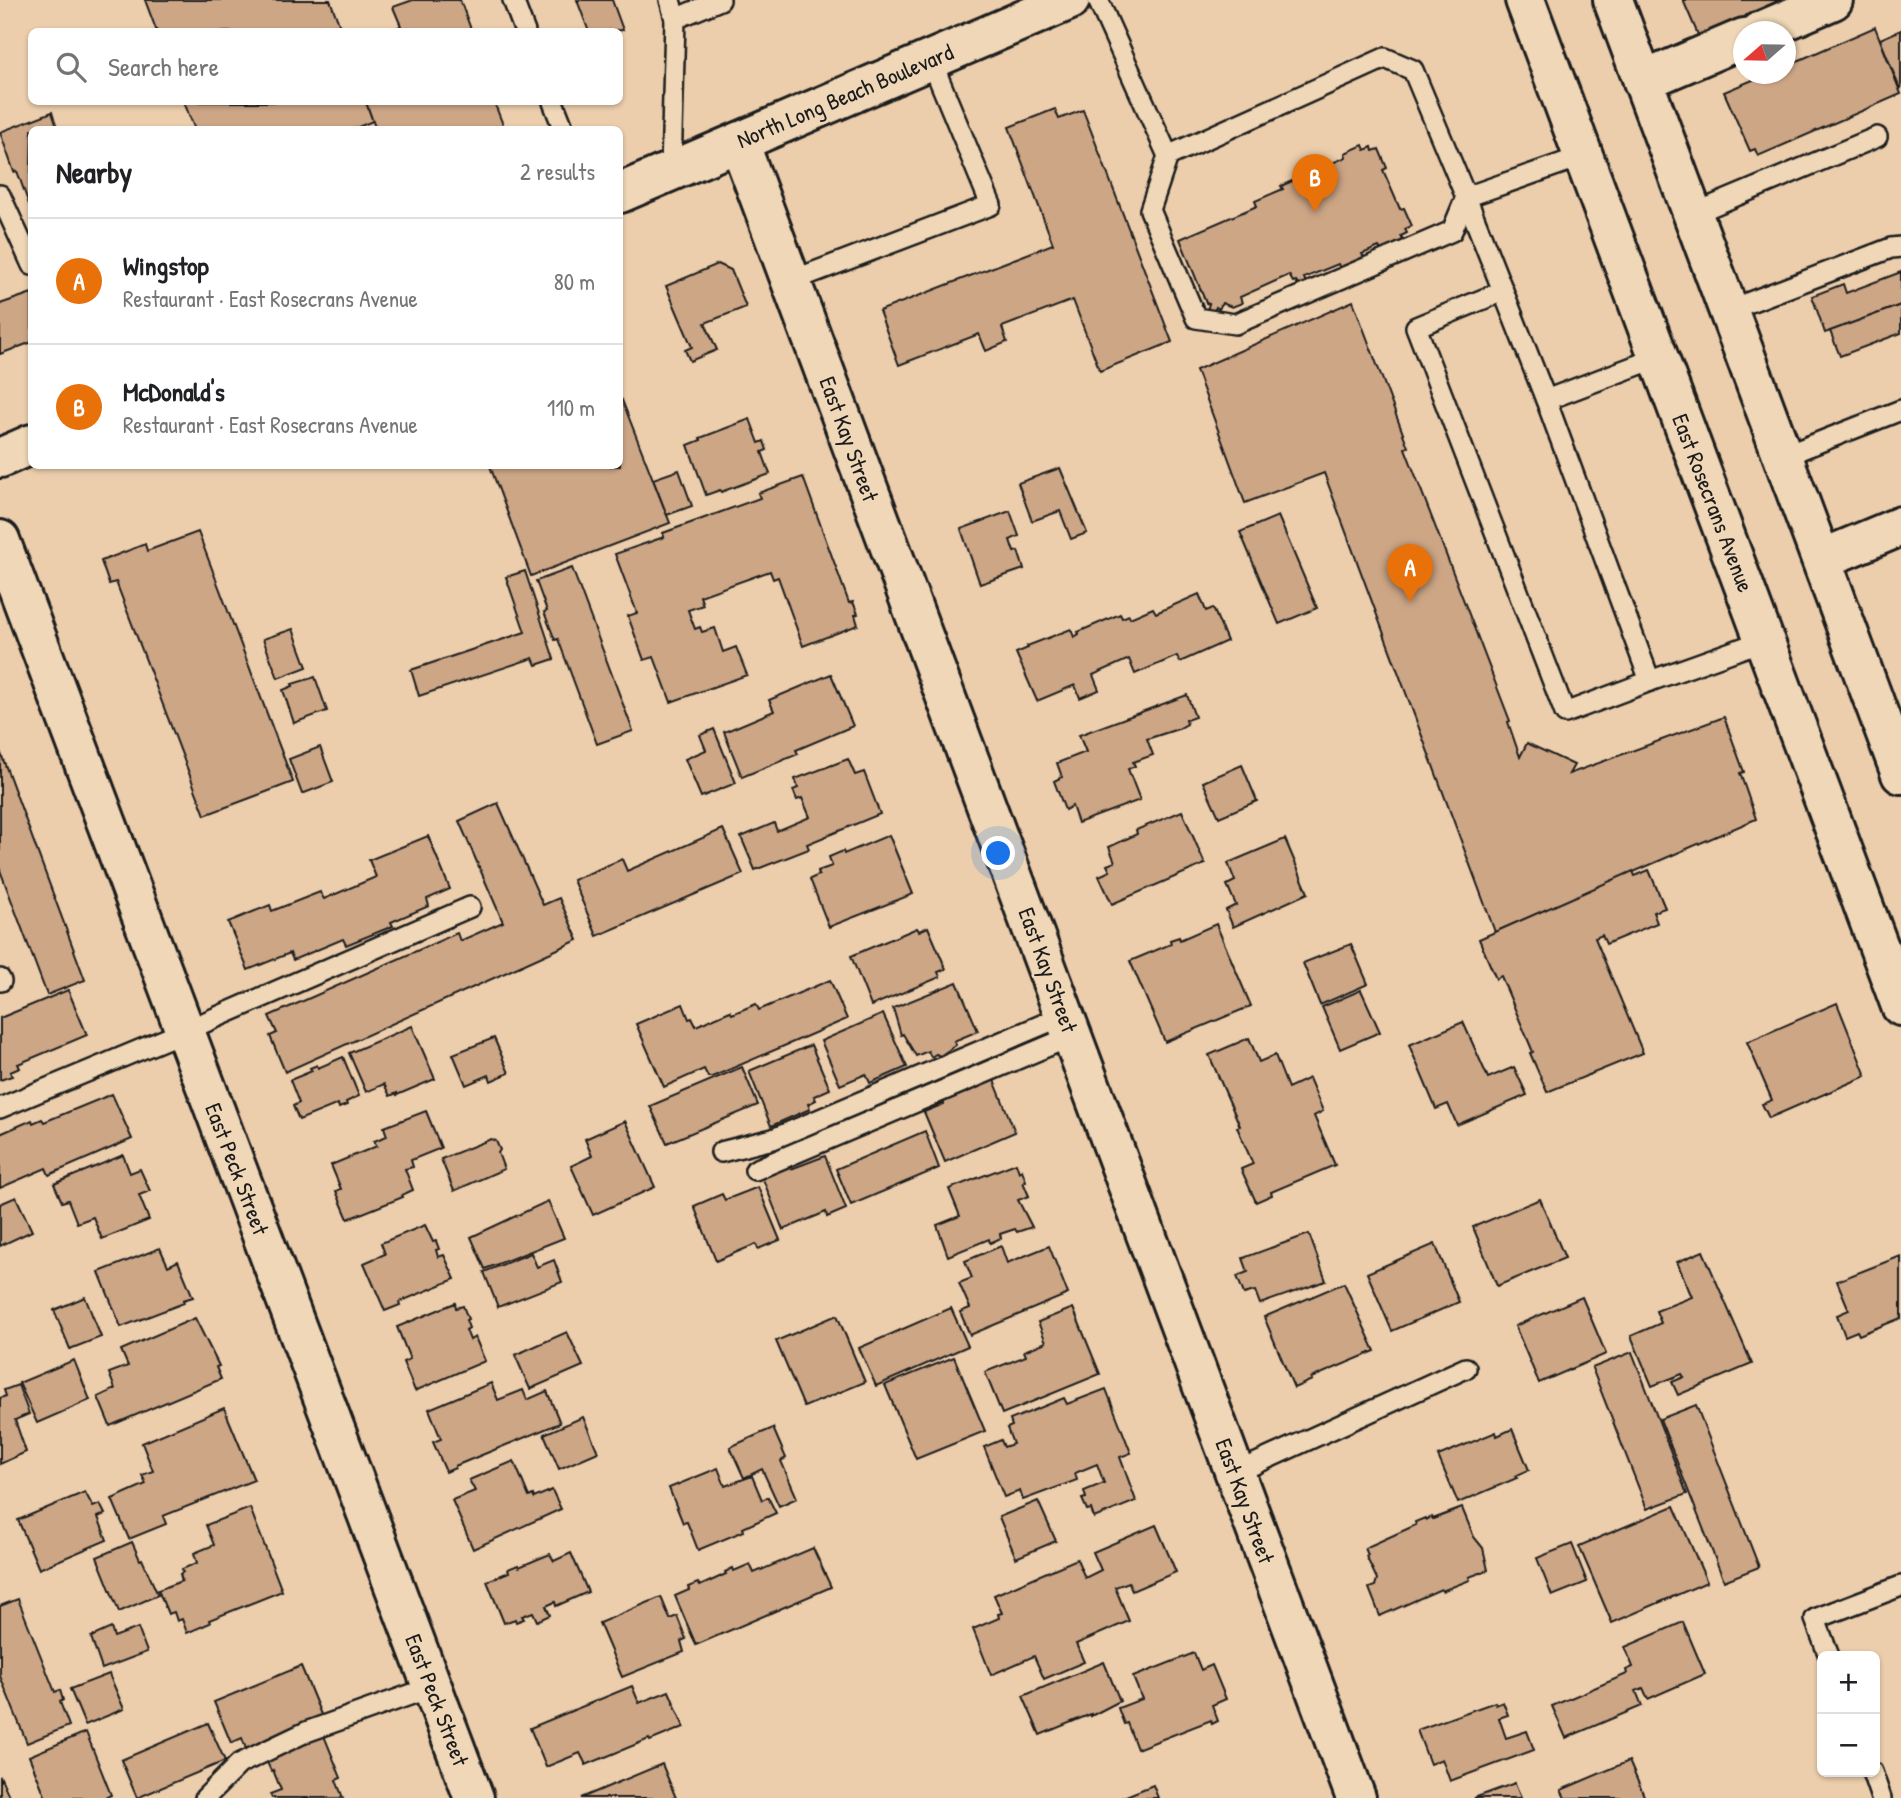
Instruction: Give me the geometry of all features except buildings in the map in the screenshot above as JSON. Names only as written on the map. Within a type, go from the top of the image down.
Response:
[{"type":"street","name":"East Rosecrans Avenue","points":[[1525,0],[1901,1006]]},
{"type":"street","points":[[1613,0],[1901,774]]},
{"type":"street","points":[[1784,21],[1833,0]]},
{"type":"street","name":"North Long Beach Boulevard","points":[[623,192],[1061,2]]},
{"type":"street","points":[[1643,81],[1733,43]]},
{"type":"street","name":"East Kay Street","points":[[739,142],[1356,1798]]},
{"type":"street","points":[[0,458],[28,446]]},
{"type":"street","points":[[1822,559],[1901,526]]},
{"type":"street","name":"East Peck Street","points":[[0,540],[474,1798]]},
{"type":"lane","points":[[513,0],[524,28]]},
{"type":"lane","points":[[671,171],[672,9],[720,0]]},
{"type":"lane","points":[[1098,0],[1168,156],[1150,210],[1196,318],[1236,324],[1452,231],[1466,197],[1583,156]]},
{"type":"lane","points":[[1168,156],[1385,58],[1413,70],[1546,400],[1650,681]]},
{"type":"lane","points":[[791,281],[991,205],[931,60]]},
{"type":"lane","points":[[554,105],[562,126]]},
{"type":"lane","points":[[1693,215],[1877,136]]},
{"type":"lane","points":[[0,195],[28,256]]},
{"type":"lane","points":[[1729,310],[1891,248],[1901,247]]},
{"type":"lane","points":[[1503,291],[1416,327],[1565,713],[1765,640]]},
{"type":"lane","points":[[1546,400],[1659,357]]},
{"type":"lane","points":[[1784,457],[1901,411]]},
{"type":"lane","points":[[0,1108],[470,907]]},
{"type":"lane","points":[[721,1152],[773,1139],[1068,1026]]},
{"type":"lane","points":[[755,1170],[1068,1026]]},
{"type":"lane","points":[[1235,1473],[1466,1368]]},
{"type":"lane","points":[[1827,1651],[1815,1619],[1901,1586]]},
{"type":"lane","points":[[205,1798],[239,1764],[306,1732],[432,1687]]},
{"type":"lane","points":[[1874,1777],[1881,1798]]},
{"type":"place","name":"McDonald's","points":[[1315,212]]},
{"type":"place","name":"Wingstop","points":[[1410,602]]}]
